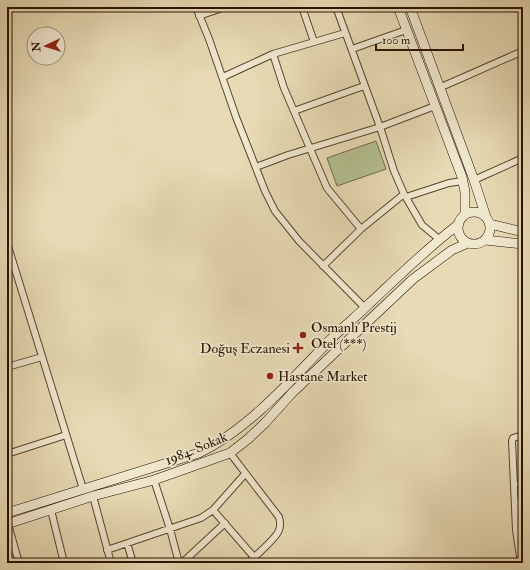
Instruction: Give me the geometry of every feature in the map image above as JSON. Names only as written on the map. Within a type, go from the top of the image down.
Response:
[{"type":"main road","points":[[7,513],[199,453],[215,445],[235,431],[278,394],[331,338],[439,239],[459,224],[465,214],[463,181],[398,7]]},
{"type":"main road","points":[[410,7],[488,221],[490,232],[485,240]]},
{"type":"main road","points":[[465,214],[476,212],[488,221],[523,232]]},
{"type":"main road","points":[[459,224],[460,235],[468,243],[476,244],[485,240],[523,244]]},
{"type":"main road","name":"1984. Sokak","points":[[7,524],[93,496],[154,480],[230,453],[260,428],[293,392],[413,279],[452,250],[468,243]]},
{"type":"main road","points":[[207,449],[211,460]]},
{"type":"street","points":[[196,7],[223,77],[236,117],[265,191],[275,212],[299,241],[365,308]]},
{"type":"street","points":[[199,16],[225,7]]},
{"type":"street","points":[[302,7],[314,42]]},
{"type":"street","points":[[336,7],[380,127],[394,171],[405,195],[422,225],[439,239]]},
{"type":"street","points":[[352,49],[406,30]]},
{"type":"street","points":[[223,77],[273,54],[345,33]]},
{"type":"street","points":[[439,88],[523,51]]},
{"type":"street","points":[[273,54],[284,88],[327,188],[361,229]]},
{"type":"street","points":[[294,111],[364,86]]},
{"type":"street","points":[[256,167],[288,154],[380,127],[435,106]]},
{"type":"street","points":[[474,180],[523,158]]},
{"type":"street","points":[[323,266],[361,229],[405,195],[449,183],[463,181]]},
{"type":"street","points":[[7,243],[83,489]]},
{"type":"street","points":[[7,367],[42,356]]},
{"type":"street","points":[[7,454],[66,434]]},
{"type":"street","points":[[521,563],[516,530],[512,441],[513,438],[523,435]]},
{"type":"street","points":[[230,453],[279,517],[280,523],[277,534],[248,563]]},
{"type":"street","points":[[107,550],[201,518],[214,510],[245,474]]},
{"type":"street","points":[[154,480],[180,563],[225,523]]},
{"type":"street","points":[[93,496],[111,563]]},
{"type":"street","points":[[515,504],[523,501]]},
{"type":"street","points":[[51,510],[64,563]]},
{"type":"street","points":[[214,510],[254,557]]},
{"type":"street","points":[[7,524],[19,563]]},
{"type":"street","points":[[126,543],[133,563]]},
{"type":"lane","points":[[514,485],[523,484]]},
{"type":"green space","points":[[376,141],[386,169],[337,186],[327,158]]},
{"type":"place","name":"Osmanlı Prestij Otel (***)","points":[[303,335]]},
{"type":"place","name":"Doğuş Eczanesi","points":[[298,348]]},
{"type":"place","name":"Hastane Market","points":[[270,376]]}]
